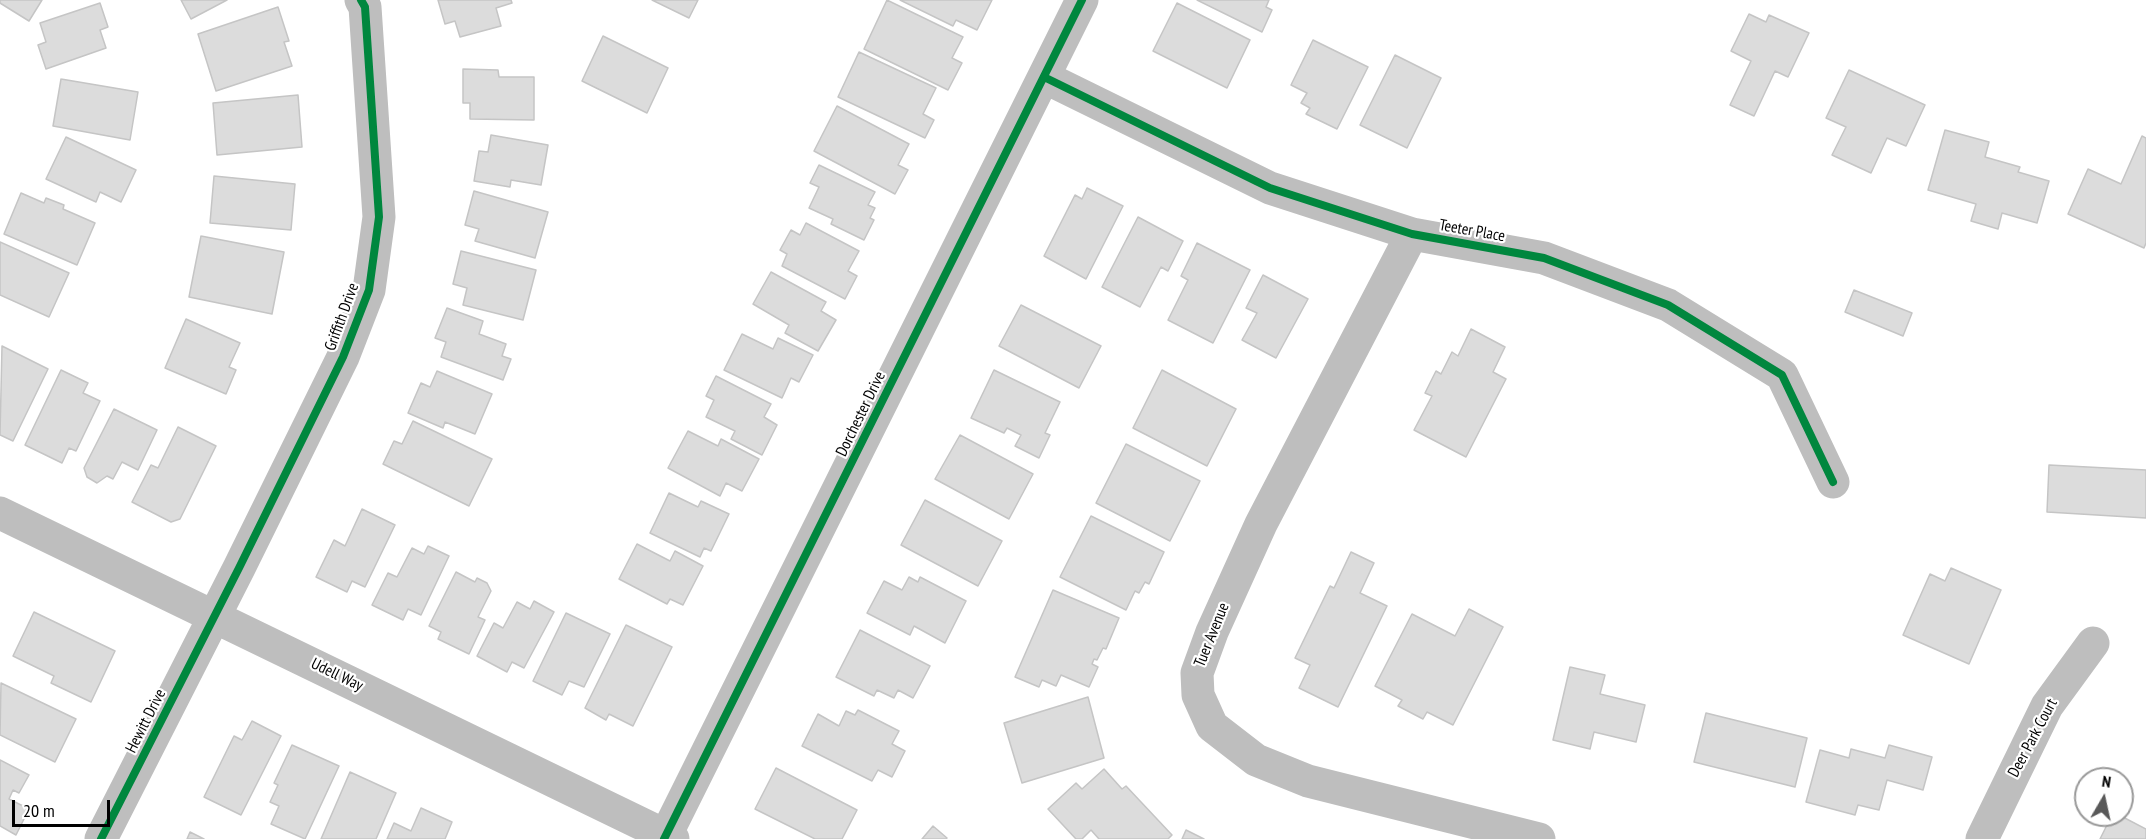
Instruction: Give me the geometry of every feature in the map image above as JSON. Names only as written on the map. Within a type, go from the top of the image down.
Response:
[{"type":"street","name":"Griffith Drive","points":[[215,615],[342,357],[369,290],[379,217],[365,7],[361,0]]},
{"type":"street","name":"Dorchester Drive","points":[[668,838],[1082,0]]},
{"type":"street","name":"Teeter Place","points":[[1044,77],[1270,188],[1412,234],[1544,258],[1668,304],[1782,375],[1833,482]]},
{"type":"street","name":"Tuer Avenue","points":[[1412,234],[1261,524],[1212,632],[1197,673],[1198,695],[1212,726],[1256,760],[1308,781],[1539,839]]},
{"type":"street","name":"Udell Way","points":[[0,513],[215,615],[668,838]]},
{"type":"street","name":"Hewitt Drive","points":[[101,839],[215,615]]},
{"type":"street","name":"Deer Park Court","points":[[1982,839],[2047,706],[2093,643]]},
{"type":"building","points":[[0,0],[42,0],[29,21],[0,3]]},
{"type":"building","points":[[181,0],[227,0],[191,19]]},
{"type":"building","points":[[438,0],[511,0],[512,3],[496,8],[501,26],[460,37],[455,21],[445,24]]},
{"type":"building","points":[[652,0],[698,0],[689,18]]},
{"type":"building","points":[[887,0],[963,37],[952,58],[962,63],[948,90],[864,49]]},
{"type":"building","points":[[900,0],[992,0],[977,30],[956,20],[953,26]]},
{"type":"building","points":[[1197,0],[1269,0],[1266,7],[1272,10],[1262,32]]},
{"type":"building","points":[[100,3],[108,27],[100,30],[106,48],[46,69],[38,45],[46,42],[40,23]]},
{"type":"building","points":[[1177,3],[1250,40],[1227,88],[1153,51]]},
{"type":"building","points":[[278,7],[289,41],[284,42],[292,66],[216,91],[198,34]]},
{"type":"building","points":[[1749,14],[1766,22],[1769,15],[1809,33],[1788,77],[1775,71],[1754,116],[1730,105],[1751,61],[1731,51]]},
{"type":"building","points":[[603,36],[668,68],[647,113],[582,81]]},
{"type":"building","points":[[1313,40],[1368,67],[1337,129],[1306,114],[1310,108],[1301,103],[1307,93],[1291,85]]},
{"type":"building","points":[[859,52],[936,88],[923,114],[934,120],[925,138],[838,97]]},
{"type":"building","points":[[1395,55],[1441,78],[1407,148],[1360,125]]},
{"type":"building","points":[[463,69],[498,70],[499,77],[534,77],[534,120],[470,119],[470,103],[463,103]]},
{"type":"building","points":[[1849,70],[1925,105],[1906,146],[1887,138],[1871,173],[1832,155],[1846,127],[1826,118]]},
{"type":"building","points":[[61,79],[138,92],[130,140],[53,126]]},
{"type":"building","points":[[298,95],[302,147],[217,155],[213,103]]},
{"type":"building","points":[[837,106],[909,144],[898,165],[908,170],[895,194],[814,151]]},
{"type":"building","points":[[1945,130],[1989,142],[1985,157],[2020,167],[2018,172],[2049,181],[2037,223],[2002,213],[1998,229],[1971,221],[1976,204],[1928,190]]},
{"type":"building","points":[[491,135],[548,145],[541,185],[511,180],[510,187],[474,181],[479,151],[488,152]]},
{"type":"building","points":[[2142,136],[2146,138],[2146,243],[2144,248],[2068,214],[2088,169],[2121,184]]},
{"type":"building","points":[[66,137],[136,170],[121,202],[100,192],[96,202],[46,179]]},
{"type":"building","points":[[819,165],[875,192],[868,205],[875,208],[870,218],[874,220],[864,240],[831,224],[833,219],[809,208],[819,187],[810,183]]},
{"type":"building","points":[[214,176],[295,184],[291,230],[210,223]]},
{"type":"building","points":[[1087,188],[1123,206],[1086,279],[1044,256],[1075,195],[1082,199]]},
{"type":"building","points":[[474,191],[548,212],[535,258],[475,241],[479,229],[465,225]]},
{"type":"building","points":[[21,193],[44,203],[46,198],[64,205],[63,209],[95,223],[77,265],[4,234]]},
{"type":"building","points":[[1138,217],[1183,241],[1168,271],[1161,267],[1140,307],[1102,287]]},
{"type":"building","points":[[806,223],[859,251],[848,271],[857,276],[845,299],[782,266],[787,254],[780,250],[791,230],[800,235]]},
{"type":"building","points":[[201,236],[284,252],[272,314],[189,297]]},
{"type":"building","points":[[0,242],[69,273],[49,317],[0,295]]},
{"type":"building","points":[[1197,243],[1250,270],[1213,343],[1168,320],[1188,280],[1181,276]]},
{"type":"building","points":[[461,251],[536,270],[523,320],[463,305],[467,288],[453,284]]},
{"type":"building","points":[[771,272],[826,302],[821,311],[836,320],[818,351],[785,333],[789,325],[753,304]]},
{"type":"building","points":[[1263,275],[1308,299],[1276,358],[1242,340],[1257,313],[1246,308]]},
{"type":"building","points":[[1854,290],[1912,313],[1903,336],[1845,312]]},
{"type":"building","points":[[1021,305],[1101,346],[1079,388],[999,346]]},
{"type":"building","points":[[447,308],[483,321],[479,334],[506,344],[502,356],[511,359],[503,380],[441,357],[446,342],[435,338]]},
{"type":"building","points":[[186,319],[240,343],[229,367],[236,370],[226,394],[165,368]]},
{"type":"building","points":[[1471,329],[1505,347],[1493,372],[1506,379],[1466,457],[1414,430],[1432,396],[1425,393],[1436,371],[1441,374],[1452,352],[1458,356]]},
{"type":"building","points":[[742,334],[773,349],[778,338],[813,355],[799,382],[791,378],[782,398],[724,370]]},
{"type":"building","points":[[2,346],[48,369],[13,441],[0,435]]},
{"type":"building","points":[[61,370],[88,383],[83,393],[100,401],[76,451],[69,448],[62,463],[25,445]]},
{"type":"building","points":[[994,370],[1060,402],[1045,433],[1050,435],[1039,458],[1015,446],[1021,435],[1007,428],[1004,433],[971,418]]},
{"type":"building","points":[[1162,370],[1236,409],[1207,466],[1133,428]]},
{"type":"building","points":[[437,371],[492,394],[475,434],[445,422],[443,428],[408,413],[421,383],[430,387]]},
{"type":"building","points":[[716,376],[771,404],[764,417],[777,425],[762,455],[731,439],[735,431],[706,417],[714,400],[706,396]]},
{"type":"building","points":[[114,409],[157,430],[138,470],[122,462],[113,479],[107,476],[97,483],[87,477],[84,468]]},
{"type":"building","points":[[413,421],[492,459],[469,506],[383,464],[394,441],[402,444]]},
{"type":"building","points":[[178,427],[216,446],[180,519],[171,522],[132,502],[151,465],[158,468]]},
{"type":"building","points":[[688,431],[718,446],[721,439],[759,459],[742,491],[726,483],[720,496],[668,468]]},
{"type":"building","points":[[960,435],[1033,474],[1009,519],[935,479]]},
{"type":"building","points":[[1126,444],[1200,481],[1170,541],[1096,503]]},
{"type":"building","points":[[2049,465],[2146,470],[2146,518],[2047,512]]},
{"type":"building","points":[[669,493],[698,507],[701,501],[729,514],[711,551],[704,548],[700,557],[650,533]]},
{"type":"building","points":[[925,500],[1002,541],[978,586],[901,545]]},
{"type":"building","points":[[362,509],[395,525],[365,587],[352,581],[347,592],[316,577],[334,540],[345,546]]},
{"type":"building","points":[[1091,516],[1164,552],[1149,584],[1145,582],[1139,593],[1135,591],[1126,610],[1060,577]]},
{"type":"building","points":[[637,544],[670,561],[675,551],[703,566],[683,605],[670,599],[667,604],[619,579]]},
{"type":"building","points":[[428,546],[449,556],[421,615],[408,609],[403,620],[372,605],[388,573],[397,577],[412,548],[424,554]]},
{"type":"building","points":[[1351,552],[1374,563],[1360,593],[1387,606],[1338,707],[1299,688],[1310,665],[1295,658],[1330,586],[1334,588]]},
{"type":"building","points":[[1951,568],[2001,590],[1969,664],[1903,635],[1930,574],[1945,581]]},
{"type":"building","points":[[456,572],[475,582],[477,578],[487,583],[491,591],[478,617],[485,620],[469,654],[438,639],[441,632],[429,626]]},
{"type":"building","points":[[909,577],[918,582],[920,577],[966,601],[945,643],[914,626],[910,635],[867,613],[884,581],[902,590]]},
{"type":"building","points":[[1053,590],[1119,618],[1106,649],[1103,648],[1097,660],[1094,659],[1092,664],[1098,667],[1089,687],[1061,675],[1056,686],[1042,680],[1039,687],[1015,677]]},
{"type":"building","points":[[534,601],[554,612],[524,668],[512,662],[507,672],[477,656],[494,623],[503,628],[517,602],[530,609]]},
{"type":"building","points":[[1469,609],[1503,627],[1453,725],[1427,712],[1423,719],[1398,706],[1402,700],[1375,686],[1412,614],[1455,636]]},
{"type":"building","points":[[34,612],[115,651],[91,702],[51,683],[54,676],[13,656]]},
{"type":"building","points":[[566,613],[610,634],[584,687],[569,681],[562,695],[533,681]]},
{"type":"building","points":[[626,625],[672,647],[633,726],[609,714],[606,720],[585,708]]},
{"type":"building","points":[[860,630],[930,666],[913,698],[898,690],[894,698],[877,690],[874,696],[836,677]]},
{"type":"building","points":[[1570,667],[1605,675],[1600,694],[1645,705],[1636,742],[1594,732],[1590,749],[1553,740]]},
{"type":"building","points":[[1,683],[76,719],[55,762],[0,735]]},
{"type":"building","points":[[1088,697],[1104,758],[1022,783],[1004,723]]},
{"type":"building","points":[[858,710],[899,731],[892,744],[905,751],[892,777],[878,770],[872,781],[802,746],[818,714],[839,726],[846,711],[855,715]]},
{"type":"building","points":[[1706,713],[1807,738],[1795,787],[1694,762]]},
{"type":"building","points":[[252,721],[281,736],[241,815],[204,797],[234,736],[242,740]]},
{"type":"building","points":[[292,745],[339,766],[305,839],[271,824],[279,806],[270,802],[278,785],[274,783]]},
{"type":"building","points":[[1889,745],[1932,757],[1923,790],[1887,780],[1879,810],[1858,805],[1855,815],[1806,802],[1820,750],[1849,758],[1851,749],[1885,758]]},
{"type":"building","points":[[0,760],[29,775],[19,793],[13,790],[9,799],[29,809],[16,835],[0,826]]},
{"type":"building","points":[[776,768],[857,810],[842,839],[815,839],[755,809]]},
{"type":"building","points":[[1104,769],[1122,789],[1126,786],[1172,835],[1168,839],[1099,839],[1091,830],[1082,839],[1076,839],[1048,809],[1076,783],[1082,789]]},
{"type":"building","points":[[350,772],[396,793],[376,839],[321,839]]},
{"type":"building","points":[[421,808],[452,822],[445,839],[387,839],[394,823],[411,831]]},
{"type":"building","points":[[2134,823],[2146,829],[2146,839],[2100,839],[2106,827],[2134,827]]},
{"type":"building","points":[[933,826],[947,838],[922,839]]},
{"type":"building","points":[[1186,830],[1204,839],[1182,839]]},
{"type":"building","points":[[190,832],[204,839],[187,839]]},
{"type":"cycle path","points":[[101,839],[343,357],[369,290],[379,217],[365,7],[361,0]]},
{"type":"cycle path","points":[[664,839],[1082,0]]},
{"type":"cycle path","points":[[1044,77],[1270,188],[1412,234],[1544,258],[1668,305],[1782,375],[1833,482]]}]
